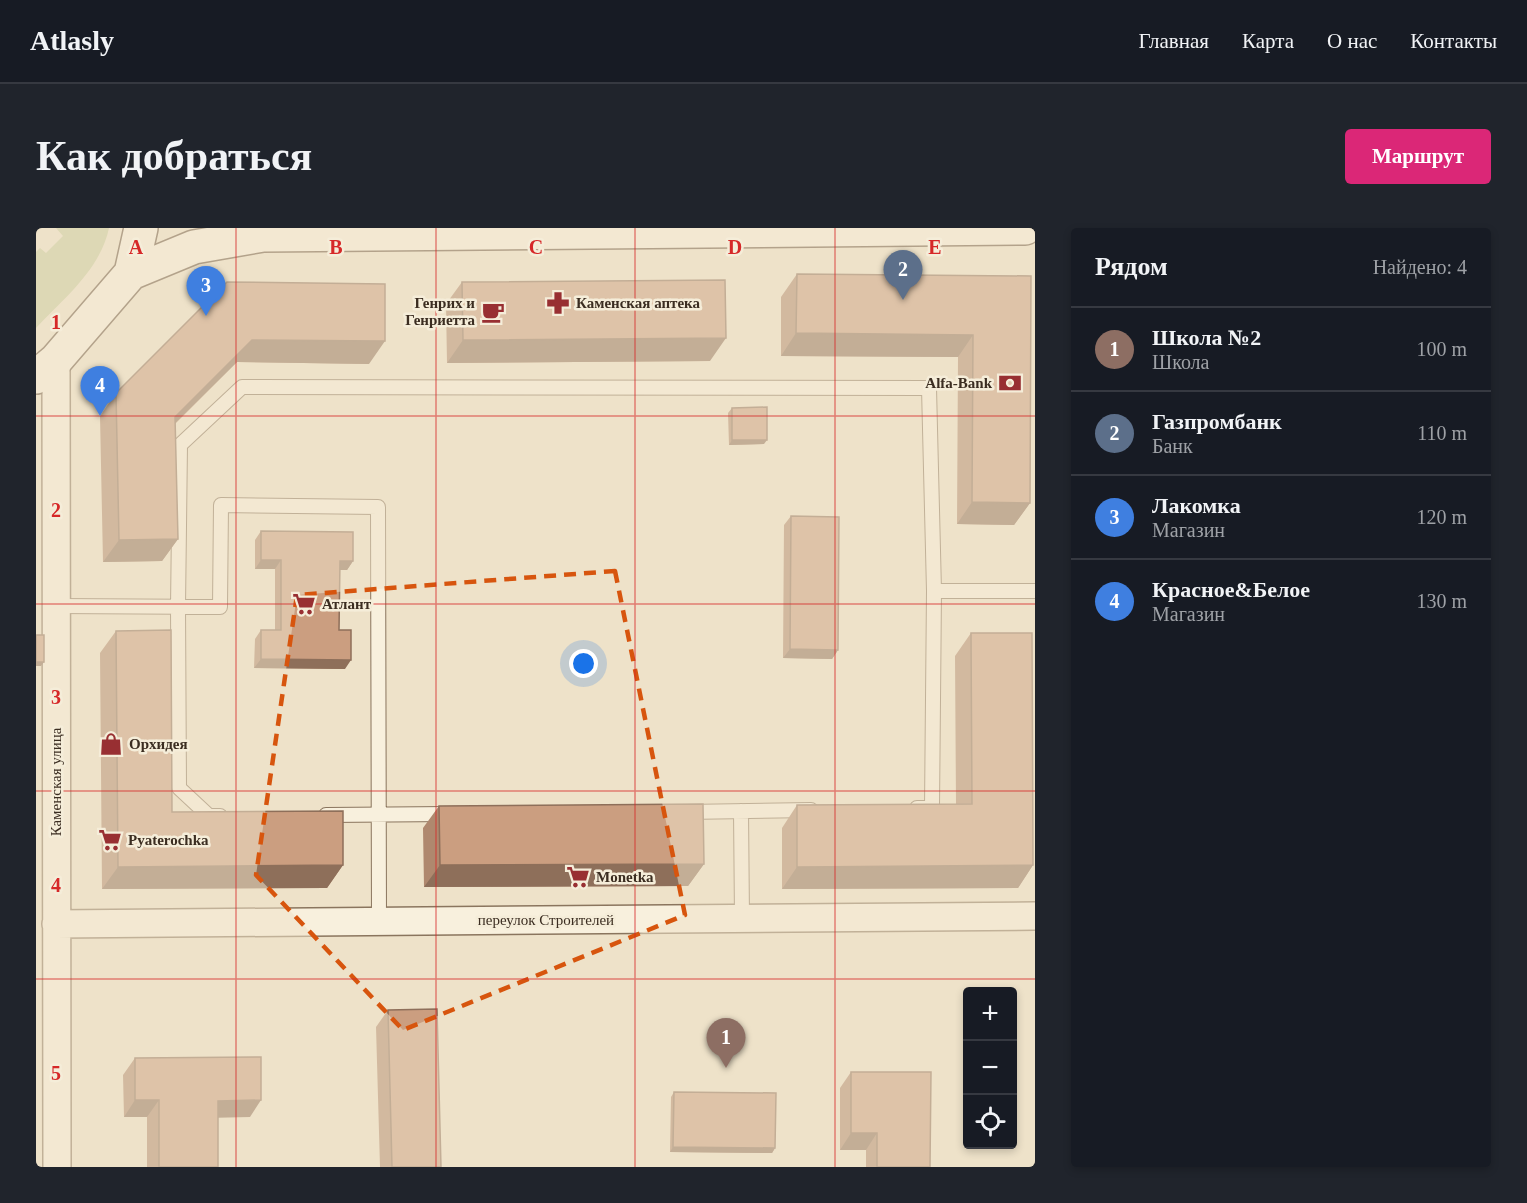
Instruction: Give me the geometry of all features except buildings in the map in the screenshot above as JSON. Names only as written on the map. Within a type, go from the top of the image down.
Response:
[{"type":"main road","points":[[130,273],[141,228]]},
{"type":"main road","points":[[46,369],[130,273],[194,247],[254,231],[1025,228]]},
{"type":"street","name":"Каменская улица","points":[[46,369],[56,924],[57,1167]]},
{"type":"street","name":"переулок Строителей","points":[[56,924],[1035,916]]},
{"type":"lane","points":[[232,816],[209,816],[180,788],[178,607],[180,445],[242,387],[929,388],[934,591],[932,808],[908,808]]},
{"type":"lane","points":[[49,617],[178,607],[220,607],[221,505],[378,507],[379,921]]},
{"type":"lane","points":[[934,591],[1035,591]]},
{"type":"lane","points":[[671,812],[825,810]]},
{"type":"lane","points":[[741,811],[742,918]]},
{"type":"lane","points":[[311,815],[461,814]]},
{"type":"highlighted area","points":[[615,571],[685,915],[403,1030],[256,875],[297,595]]},
{"type":"green space","points":[[56,228],[109,228],[98,257],[89,270],[36,328],[36,252],[40,248],[46,253],[63,236]]},
{"type":"place","name":"Газпромбанк","points":[[903,300]]},
{"type":"place","name":"Каменская аптека","points":[[558,303]]},
{"type":"place","name":"Генрих и Генриетта","points":[[493,312]]},
{"type":"place","name":"Лакомка","points":[[206,316]]},
{"type":"place","name":"Alfa-Bank","points":[[1010,383]]},
{"type":"place","name":"Красное&Белое","points":[[100,416]]},
{"type":"place","name":"Атлант","points":[[304,604]]},
{"type":"place","name":"Орхидея","points":[[111,744]]},
{"type":"place","name":"Pyaterochka","points":[[110,840]]},
{"type":"place","name":"Monetka","points":[[578,877]]},
{"type":"place","name":"Школа №2","points":[[726,1068]]}]
